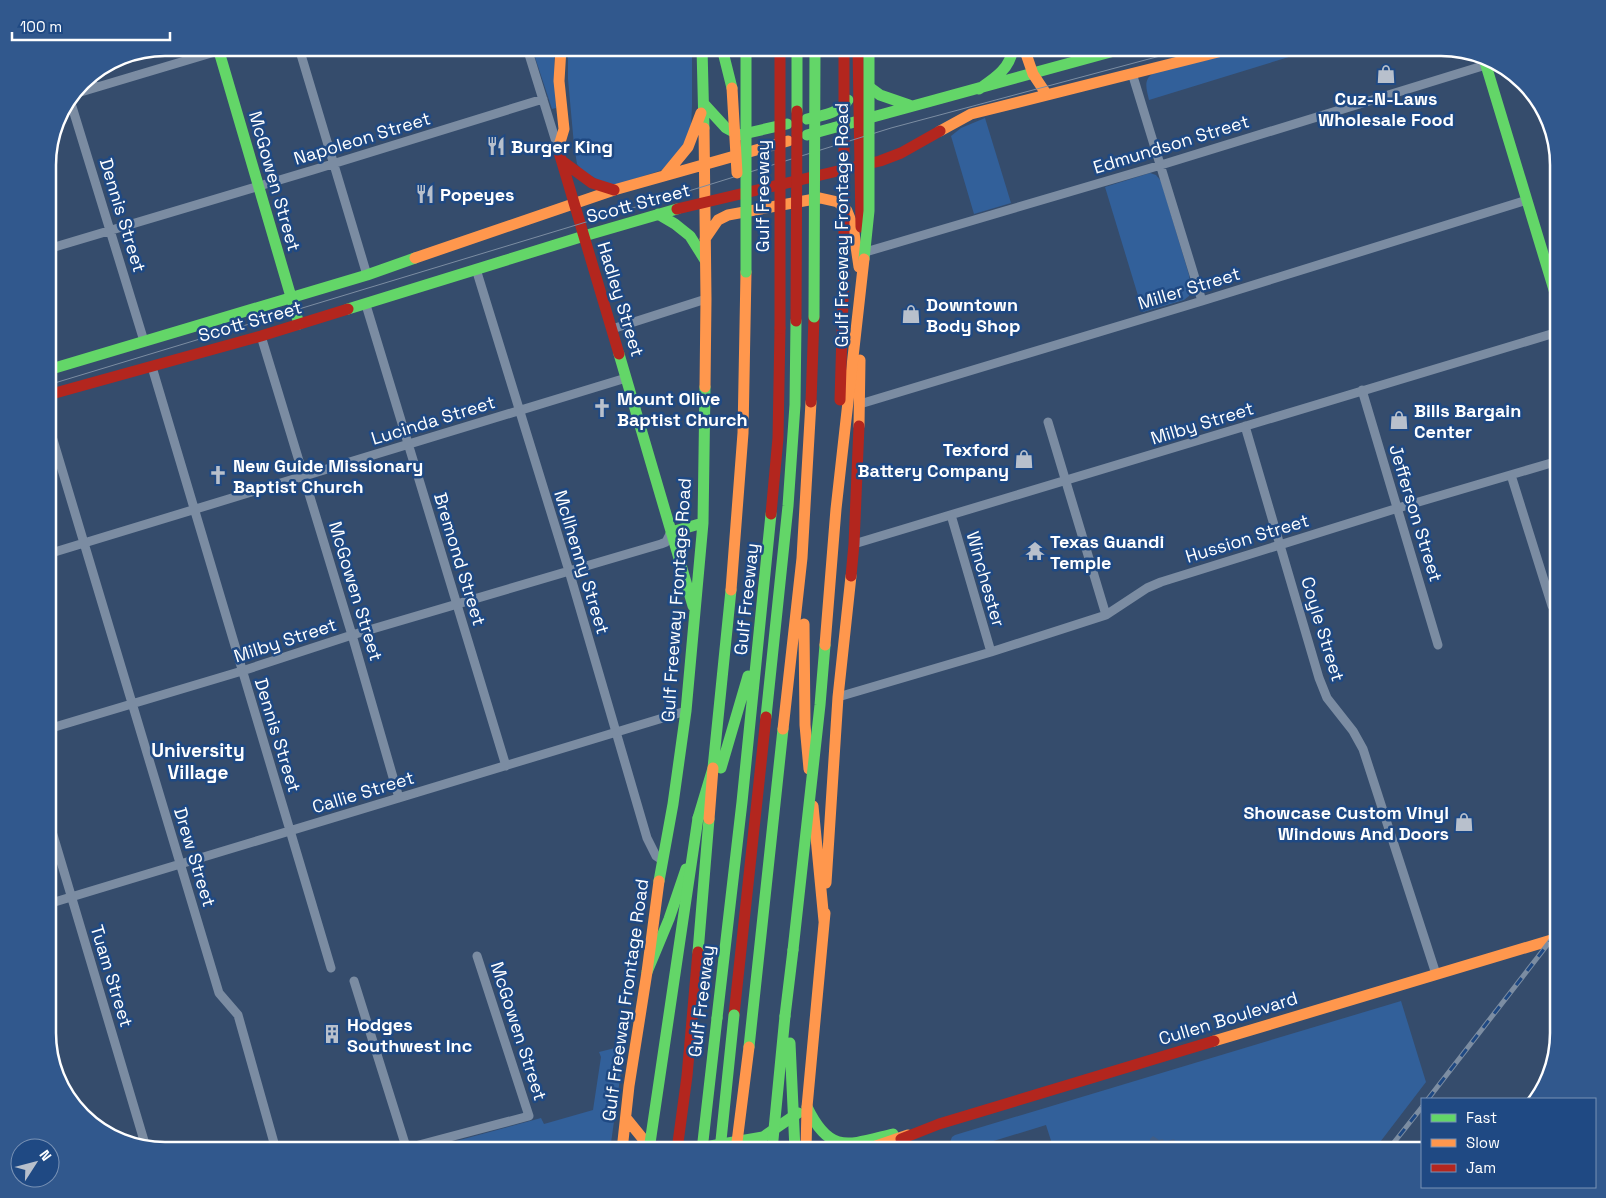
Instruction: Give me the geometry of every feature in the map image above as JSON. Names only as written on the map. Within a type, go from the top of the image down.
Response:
[{"type":"main road","name":"McGowen Street","points":[[223,56],[299,324]]},
{"type":"main road","points":[[558,149],[564,129],[559,81],[561,56]]},
{"type":"main road","name":"Gulf Freeway Frontage Road","points":[[623,1142],[629,1086],[647,972],[656,890],[673,804],[686,711],[703,523],[706,260],[702,56]]},
{"type":"main road","points":[[724,56],[732,88],[734,148],[746,272]]},
{"type":"main road","points":[[679,1142],[687,1076],[743,442],[746,272],[746,56]]},
{"type":"main road","name":"Gulf Freeway","points":[[703,1142],[760,638],[778,438],[780,56]]},
{"type":"main road","name":"Gulf Freeway","points":[[721,1142],[788,506],[795,405],[797,56]]},
{"type":"main road","points":[[737,1142],[754,1004],[802,558],[810,431],[814,317],[815,56]]},
{"type":"main road","points":[[836,510],[844,266],[844,56]]},
{"type":"main road","name":"Gulf Freeway Frontage Road","points":[[806,1142],[807,1107],[824,921],[838,697],[854,544],[860,404],[859,329],[862,254],[858,56]]},
{"type":"main road","points":[[773,1142],[820,705],[836,510],[857,330],[868,211],[868,56]]},
{"type":"main road","points":[[979,89],[1008,66],[1013,56]]},
{"type":"main road","points":[[1027,56],[1033,74],[1048,95]]},
{"type":"main road","name":"Scott Street","points":[[56,368],[367,275],[614,190],[910,105],[979,89],[1096,56]]},
{"type":"main road","name":"Scott Street","points":[[56,393],[262,336],[658,214],[880,161],[901,153],[970,114],[1201,56]]},
{"type":"main road","points":[[1488,68],[1550,276]]},
{"type":"main road","points":[[664,176],[680,160],[692,142],[704,104],[726,128],[739,135],[831,113],[848,103],[857,74],[876,94],[889,100],[910,105]]},
{"type":"main road","name":"Hadley Street","points":[[558,149],[695,613]]},
{"type":"main road","points":[[562,161],[587,181],[598,187],[614,190]]},
{"type":"main road","points":[[705,239],[718,220],[728,215],[820,198],[838,202],[847,211],[853,226],[861,282]]},
{"type":"main road","points":[[658,214],[690,236],[706,260]]},
{"type":"main road","points":[[671,532],[703,523]]},
{"type":"main road","points":[[802,558],[805,725],[824,921]]},
{"type":"main road","points":[[647,972],[669,918],[718,776],[760,638]]},
{"type":"main road","points":[[652,1142],[698,818],[713,768]]},
{"type":"main road","name":"Cullen Boulevard","points":[[872,1142],[1550,940]]},
{"type":"main road","points":[[785,1016],[791,1053],[795,1142]]},
{"type":"main road","points":[[744,1142],[748,1047]]},
{"type":"main road","points":[[734,1142],[764,1137],[807,1107],[825,1136],[837,1142]]},
{"type":"main road","points":[[626,1118],[645,1142]]},
{"type":"main road","points":[[855,1142],[903,1134]]},
{"type":"main road","points":[[884,1142],[903,1134]]},
{"type":"main road","name":"Cullen Boulevard","points":[[891,1142],[903,1134]]},
{"type":"street","points":[[87,90],[195,56]]},
{"type":"street","points":[[301,56],[367,275]]},
{"type":"street","name":"Hadley Street","points":[[529,56],[558,149]]},
{"type":"street","name":"Edmundson Street","points":[[862,254],[1161,165],[1483,65]]},
{"type":"street","points":[[1132,73],[1202,301]]},
{"type":"street","name":"Napoleon Street","points":[[56,247],[542,98]]},
{"type":"street","name":"Dennis Street","points":[[72,108],[144,341]]},
{"type":"street","name":"Miller Street","points":[[860,404],[1202,301],[1527,200]]},
{"type":"street","name":"McIlhenny Street","points":[[476,269],[569,571],[649,843],[656,856],[662,860]]},
{"type":"street","points":[[612,328],[706,299]]},
{"type":"street","name":"Bremond Street","points":[[366,304],[506,766]]},
{"type":"street","name":"Milby Street","points":[[854,544],[1550,334]]},
{"type":"street","name":"McGowen Street","points":[[262,336],[399,798]]},
{"type":"street","name":"Dennis Street","points":[[152,367],[331,968]]},
{"type":"street","name":"Lucinda Street","points":[[56,551],[626,378]]},
{"type":"street","name":"Jefferson Street","points":[[1362,390],[1438,645]]},
{"type":"street","points":[[1048,422],[1064,481],[1106,615]]},
{"type":"street","name":"Coyle Street","points":[[1245,426],[1320,678],[1327,698],[1353,731],[1363,749],[1436,974]]},
{"type":"street","name":"Drew Street","points":[[56,449],[218,993],[238,1015],[274,1142]]},
{"type":"street","name":"Hussion Street","points":[[838,697],[991,652],[1106,615],[1147,588],[1162,582],[1398,508],[1550,463]]},
{"type":"street","points":[[1511,475],[1550,600]]},
{"type":"street","name":"Winchester","points":[[951,515],[991,652]]},
{"type":"street","name":"Milby Street","points":[[56,727],[660,544],[666,542],[671,532]]},
{"type":"street","name":"Callie Street","points":[[56,902],[686,711]]},
{"type":"street","name":"Tuam Street","points":[[56,845],[144,1140]]},
{"type":"street","name":"McGowen Street","points":[[433,1142],[528,1116],[477,956]]},
{"type":"street","points":[[354,981],[402,1142]]},
{"type":"shaded area","points":[[535,56],[554,56],[556,108],[552,109]]},
{"type":"shaded area","points":[[568,56],[692,56],[691,128],[687,142],[662,170],[619,184],[605,184],[583,171],[577,164],[568,79]]},
{"type":"shaded area","points":[[1224,56],[1292,56],[1149,100],[1146,87],[1147,81],[1155,72]]},
{"type":"shaded area","points":[[985,118],[1011,203],[974,214],[951,136],[961,128]]},
{"type":"shaded area","points":[[1150,173],[1156,175],[1161,181],[1189,275],[1191,289],[1189,296],[1184,300],[1143,312],[1105,187]]},
{"type":"shaded area","points":[[1401,1001],[1426,1082],[1380,1142],[1051,1142],[1046,1125],[990,1142],[950,1142],[955,1135]]},
{"type":"shaded area","points":[[615,1048],[623,1057],[611,1142],[452,1142],[541,1118],[544,1124],[593,1110],[601,1057],[599,1052]]},
{"type":"shaded area","points":[[1153,1136],[1159,1140],[1163,1139],[1164,1142],[1150,1142]]},
{"type":"shaded area","points":[[1174,1139],[1175,1142],[1164,1142]]},
{"type":"tram line","points":[[56,383],[891,128],[1160,56]]},
{"type":"railway","points":[[1429,1098],[1550,941]]},
{"type":"railway","points":[[1394,1142],[1421,1108]]},
{"type":"traffic: fast","points":[[220,56],[299,324]]},
{"type":"traffic: fast","points":[[702,56],[704,128]]},
{"type":"traffic: fast","points":[[724,56],[732,88]]},
{"type":"traffic: fast","points":[[746,56],[746,272]]},
{"type":"traffic: fast","points":[[797,56],[797,111]]},
{"type":"traffic: fast","points":[[814,317],[815,56]]},
{"type":"traffic: fast","points":[[864,259],[869,211],[869,56]]},
{"type":"traffic: fast","points":[[979,89],[1001,72],[1009,62],[1011,56]]},
{"type":"traffic: fast","points":[[807,135],[1096,56]]},
{"type":"traffic: fast","points":[[1486,67],[1550,277]]},
{"type":"traffic: fast","points":[[865,84],[880,95],[909,105]]},
{"type":"traffic: fast","points":[[807,119],[835,111],[848,100]]},
{"type":"traffic: fast","points":[[704,104],[726,128],[739,135],[787,124]]},
{"type":"traffic: fast","points":[[348,309],[677,209]]},
{"type":"traffic: fast","points":[[658,214],[690,236],[705,260]]},
{"type":"traffic: fast","points":[[56,368],[367,275],[415,258]]},
{"type":"traffic: fast","points":[[766,717],[788,506],[795,405],[796,321]]},
{"type":"traffic: fast","points":[[619,354],[693,606]]},
{"type":"traffic: fast","points":[[659,881],[673,804],[686,711],[703,523],[705,387]]},
{"type":"traffic: fast","points":[[717,1018],[742,802],[771,514]]},
{"type":"traffic: fast","points":[[671,532],[703,523]]},
{"type":"traffic: fast","points":[[698,818],[713,768],[731,590]]},
{"type":"traffic: fast","points":[[793,950],[825,645]]},
{"type":"traffic: fast","points":[[721,768],[748,676]]},
{"type":"traffic: fast","points":[[749,1047],[783,729]]},
{"type":"traffic: fast","points":[[650,1142],[698,818]]},
{"type":"traffic: fast","points":[[698,952],[709,819]]},
{"type":"traffic: fast","points":[[647,972],[669,919],[686,869]]},
{"type":"traffic: fast","points":[[785,1016],[793,950]]},
{"type":"traffic: fast","points":[[721,1142],[734,1015]]},
{"type":"traffic: fast","points":[[773,1142],[785,1016]]},
{"type":"traffic: fast","points":[[703,1142],[717,1018]]},
{"type":"traffic: fast","points":[[790,1043],[795,1142]]},
{"type":"traffic: fast","points":[[807,1107],[815,1122],[824,1133],[832,1140],[839,1142]]},
{"type":"traffic: fast","points":[[734,1142],[763,1137],[798,1113]]},
{"type":"traffic: fast","points":[[858,1142],[893,1134]]},
{"type":"traffic: slow","points":[[558,149],[564,129],[559,81],[561,56]]},
{"type":"traffic: slow","points":[[1027,56],[1033,74],[1047,95]]},
{"type":"traffic: slow","points":[[940,131],[971,114],[1202,56]]},
{"type":"traffic: slow","points":[[732,88],[737,173]]},
{"type":"traffic: slow","points":[[665,175],[688,147],[701,113]]},
{"type":"traffic: slow","points":[[704,128],[705,387]]},
{"type":"traffic: slow","points":[[415,258],[614,190],[788,141]]},
{"type":"traffic: slow","points":[[705,239],[718,220],[728,215],[820,198],[838,202],[847,211],[853,226],[859,267]]},
{"type":"traffic: slow","points":[[825,645],[836,509],[864,259]]},
{"type":"traffic: slow","points":[[731,590],[743,433],[746,272]]},
{"type":"traffic: slow","points":[[859,426],[860,360]]},
{"type":"traffic: slow","points":[[783,729],[802,558],[811,402]]},
{"type":"traffic: slow","points":[[826,883],[838,697],[851,576]]},
{"type":"traffic: slow","points":[[804,624],[805,725],[809,769]]},
{"type":"traffic: slow","points":[[709,819],[713,768]]},
{"type":"traffic: slow","points":[[813,806],[824,921]]},
{"type":"traffic: slow","points":[[623,1142],[629,1086],[659,881]]},
{"type":"traffic: slow","points":[[806,1142],[807,1107],[825,913]]},
{"type":"traffic: slow","points":[[1214,1041],[1550,940]]},
{"type":"traffic: slow","points":[[737,1142],[749,1047]]},
{"type":"traffic: slow","points":[[626,1118],[646,1142]]},
{"type":"traffic: slow","points":[[888,1142],[908,1135]]},
{"type":"traffic: jam","points":[[780,56],[780,328]]},
{"type":"traffic: jam","points":[[840,400],[844,266],[844,56]]},
{"type":"traffic: jam","points":[[858,56],[861,227]]},
{"type":"traffic: jam","points":[[796,321],[797,111]]},
{"type":"traffic: jam","points":[[677,209],[880,161],[901,153],[940,131]]},
{"type":"traffic: jam","points":[[558,149],[619,354]]},
{"type":"traffic: jam","points":[[562,161],[592,183],[614,190]]},
{"type":"traffic: jam","points":[[56,393],[261,336],[348,309]]},
{"type":"traffic: jam","points":[[811,402],[814,317]]},
{"type":"traffic: jam","points":[[771,514],[778,438],[780,328]]},
{"type":"traffic: jam","points":[[851,576],[859,426]]},
{"type":"traffic: jam","points":[[734,1015],[766,717]]},
{"type":"traffic: jam","points":[[678,1142],[687,1076],[698,952]]},
{"type":"traffic: jam","points":[[901,1139],[939,1124],[1214,1041]]},
{"type":"place","name":"Cuz-N-Laws Wholesale Food","points":[[1386,74]]},
{"type":"place","name":"Burger King","points":[[496,146]]},
{"type":"place","name":"Popeyes","points":[[425,194]]},
{"type":"place","name":"Downtown Body Shop","points":[[911,314]]},
{"type":"place","name":"Mount Olive Baptist Church","points":[[602,408]]},
{"type":"place","name":"Bills Bargain Center","points":[[1399,420]]},
{"type":"place","name":"Texford Battery Company","points":[[1024,459]]},
{"type":"place","name":"New Guide Missionary Baptist Church","points":[[218,475]]},
{"type":"place","name":"Texas Guandi Temple","points":[[1035,551]]},
{"type":"place","name":"Showcase Custom Vinyl Windows And Doors","points":[[1464,822]]},
{"type":"place","name":"Hodges Southwest Inc","points":[[332,1034]]},
{"type":"district","name":"University Village","points":[[198,761]]}]
